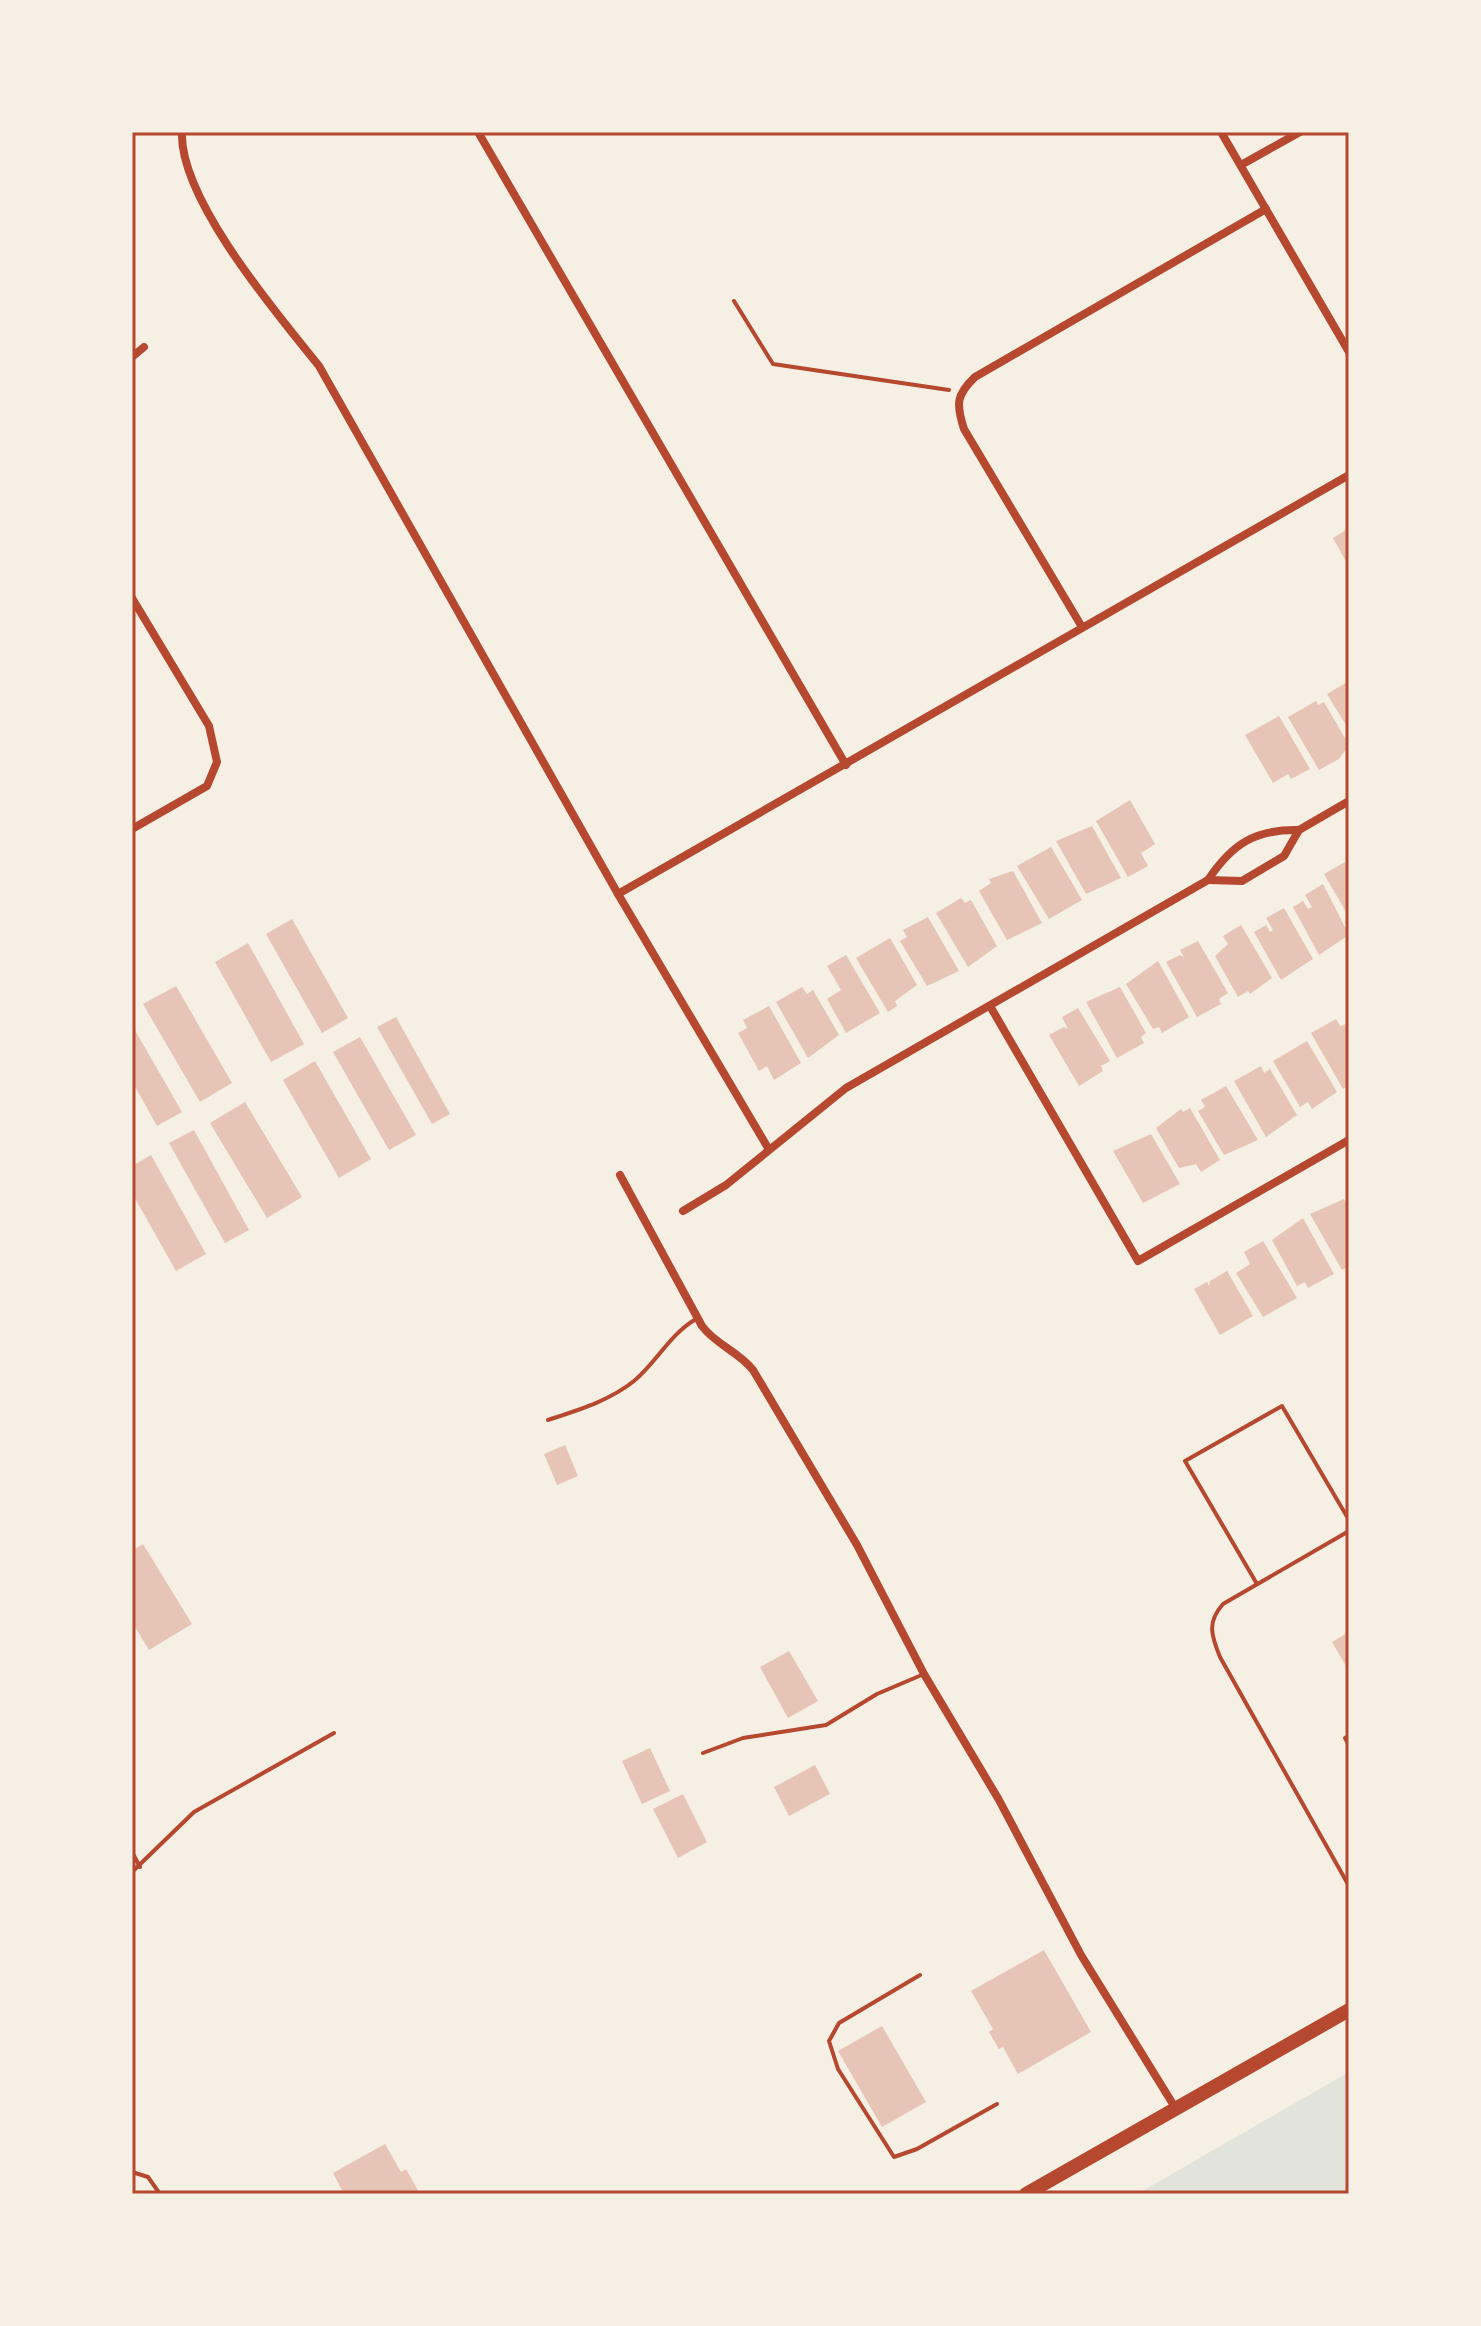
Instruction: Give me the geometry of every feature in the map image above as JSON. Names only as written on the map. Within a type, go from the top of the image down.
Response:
[{"type":"main road","points":[[1026,2194],[1349,2010]]},
{"type":"street","points":[[182,132],[190,167],[208,214],[258,290],[319,366],[618,894],[768,1148]]},
{"type":"street","points":[[478,132],[846,765]]},
{"type":"street","points":[[1221,132],[1349,352]]},
{"type":"street","points":[[1241,165],[1300,132]]},
{"type":"street","points":[[1082,627],[964,429],[957,406],[959,392],[975,377],[1266,209]]},
{"type":"street","points":[[132,357],[144,347]]},
{"type":"street","points":[[618,894],[1349,475]]},
{"type":"street","points":[[132,598],[209,726],[217,762],[207,786],[132,829]]},
{"type":"street","points":[[1208,880],[1242,881],[1284,856],[1299,830],[1349,801]]},
{"type":"street","points":[[683,1211],[726,1185],[846,1088],[1208,880],[1224,855],[1268,829],[1299,830]]},
{"type":"street","points":[[990,1006],[1138,1261],[1349,1140]]},
{"type":"street","points":[[620,1175],[711,1338],[742,1356],[753,1370],[857,1545],[924,1674],[999,1800],[1081,1955],[1176,2109]]},
{"type":"lane","points":[[548,1420],[607,1398],[636,1379],[670,1338],[698,1317]]},
{"type":"lane","points":[[1257,1584],[1185,1461],[1282,1406],[1349,1520]]},
{"type":"lane","points":[[1349,1531],[1223,1604],[1212,1616],[1211,1635],[1220,1657],[1349,1886]]},
{"type":"lane","points":[[703,1753],[743,1738],[826,1725],[877,1694],[924,1674]]},
{"type":"lane","points":[[132,1872],[194,1812],[334,1733]]},
{"type":"lane","points":[[1349,1736],[1345,1738],[1349,1745]]},
{"type":"lane","points":[[132,1852],[140,1867]]},
{"type":"lane","points":[[920,1975],[839,2023],[829,2041],[838,2069],[894,2157],[917,2149],[997,2104]]},
{"type":"lane","points":[[132,2172],[148,2177],[160,2194]]},
{"type":"path","points":[[734,301],[773,364],[959,392]]},
{"type":"shaded area","points":[[1349,2072],[1349,2194],[1137,2194]]},
{"type":"building","points":[[1349,528],[1349,567],[1333,538]]},
{"type":"building","points":[[1349,681],[1349,730],[1327,694]]},
{"type":"building","points":[[1316,701],[1318,705],[1324,702],[1349,745],[1339,759],[1319,770],[1288,717]]},
{"type":"building","points":[[1279,716],[1310,769],[1291,779],[1288,774],[1273,783],[1245,735]]},
{"type":"building","points":[[1130,800],[1155,844],[1141,853],[1148,866],[1128,877],[1096,821]]},
{"type":"building","points":[[1092,826],[1121,878],[1086,894],[1056,841]]},
{"type":"building","points":[[1051,847],[1082,900],[1049,919],[1017,866]]},
{"type":"building","points":[[1345,862],[1349,869],[1349,917],[1324,874]]},
{"type":"building","points":[[1013,871],[1042,923],[1007,940],[979,891],[991,883],[989,879]]},
{"type":"building","points":[[1323,884],[1349,935],[1319,955],[1293,907],[1303,901],[1308,909],[1312,907],[1305,895]]},
{"type":"building","points":[[961,898],[965,903],[971,900],[997,946],[968,967],[936,913]]},
{"type":"building","points":[[1284,908],[1313,959],[1281,980],[1254,932],[1266,925],[1270,932],[1273,930],[1266,918]]},
{"type":"building","points":[[928,917],[959,971],[927,986],[900,941],[907,937],[903,930]]},
{"type":"building","points":[[292,919],[348,1018],[322,1033],[266,934]]},
{"type":"building","points":[[1241,925],[1272,978],[1250,994],[1248,991],[1238,997],[1215,956],[1228,944],[1223,936]]},
{"type":"building","points":[[890,938],[917,985],[895,1001],[897,1006],[888,1012],[856,958]]},
{"type":"building","points":[[1198,941],[1228,993],[1219,999],[1221,1004],[1197,1017],[1166,962],[1180,955],[1184,957],[1180,950]]},
{"type":"building","points":[[248,943],[304,1044],[271,1062],[215,962]]},
{"type":"building","points":[[846,955],[880,1013],[846,1033],[827,999],[841,990],[827,966]]},
{"type":"building","points":[[1158,961],[1189,1017],[1162,1033],[1159,1027],[1153,1029],[1126,984]]},
{"type":"building","points":[[176,986],[232,1083],[200,1102],[143,1004]]},
{"type":"building","points":[[802,987],[807,994],[813,990],[839,1035],[808,1058],[776,1002]]},
{"type":"building","points":[[1120,987],[1146,1033],[1141,1037],[1144,1043],[1117,1058],[1086,1002]]},
{"type":"building","points":[[769,1006],[801,1063],[774,1080],[767,1066],[759,1071],[738,1033],[747,1028],[743,1020]]},
{"type":"building","points":[[1078,1008],[1110,1061],[1101,1066],[1103,1071],[1079,1086],[1049,1035],[1064,1027],[1068,1029],[1062,1017]]},
{"type":"building","points":[[396,1017],[450,1114],[432,1124],[377,1027]]},
{"type":"building","points":[[1336,1019],[1340,1026],[1349,1023],[1349,1085],[1343,1089],[1311,1033]]},
{"type":"building","points":[[132,1025],[182,1112],[157,1126],[132,1081]]},
{"type":"building","points":[[360,1037],[416,1135],[389,1150],[333,1052]]},
{"type":"building","points":[[1307,1041],[1337,1092],[1312,1109],[1308,1102],[1300,1107],[1273,1061]]},
{"type":"building","points":[[315,1061],[371,1159],[339,1178],[283,1080]]},
{"type":"building","points":[[1261,1066],[1264,1073],[1270,1069],[1297,1115],[1266,1137],[1234,1081]]},
{"type":"building","points":[[1226,1086],[1258,1140],[1224,1155],[1198,1111],[1205,1107],[1201,1100]]},
{"type":"building","points":[[245,1102],[302,1197],[267,1218],[210,1123]]},
{"type":"building","points":[[1190,1108],[1220,1160],[1201,1172],[1196,1164],[1179,1168],[1156,1128],[1181,1109],[1183,1112]]},
{"type":"building","points":[[194,1130],[249,1230],[225,1243],[169,1143]]},
{"type":"building","points":[[1151,1134],[1180,1184],[1143,1203],[1113,1151]]},
{"type":"building","points":[[151,1155],[206,1254],[176,1271],[132,1193],[132,1166]]},
{"type":"building","points":[[1344,1199],[1349,1208],[1349,1266],[1342,1270],[1310,1214]]},
{"type":"building","points":[[1303,1218],[1334,1274],[1308,1288],[1305,1282],[1297,1286],[1272,1240]]},
{"type":"building","points":[[1263,1241],[1297,1298],[1263,1317],[1236,1273],[1250,1264],[1244,1252]]},
{"type":"building","points":[[1227,1271],[1253,1316],[1220,1335],[1194,1289],[1207,1282],[1209,1286],[1210,1281]]},
{"type":"building","points":[[565,1445],[578,1476],[557,1485],[544,1454]]},
{"type":"building","points":[[143,1544],[192,1624],[149,1650],[132,1622],[132,1551]]},
{"type":"building","points":[[1349,1632],[1349,1671],[1332,1642]]},
{"type":"building","points":[[789,1651],[818,1701],[788,1718],[760,1667]]},
{"type":"building","points":[[650,1748],[670,1791],[642,1804],[622,1761]]},
{"type":"building","points":[[815,1765],[830,1794],[789,1816],[774,1787]]},
{"type":"building","points":[[683,1794],[707,1842],[678,1858],[653,1809]]},
{"type":"building","points":[[1044,1950],[1091,2032],[1018,2074],[1003,2047],[999,2049],[989,2032],[993,2029],[971,1991]]},
{"type":"building","points":[[882,2026],[926,2102],[882,2127],[838,2051]]},
{"type":"building","points":[[385,2144],[401,2172],[406,2169],[420,2194],[344,2194],[333,2173]]}]
